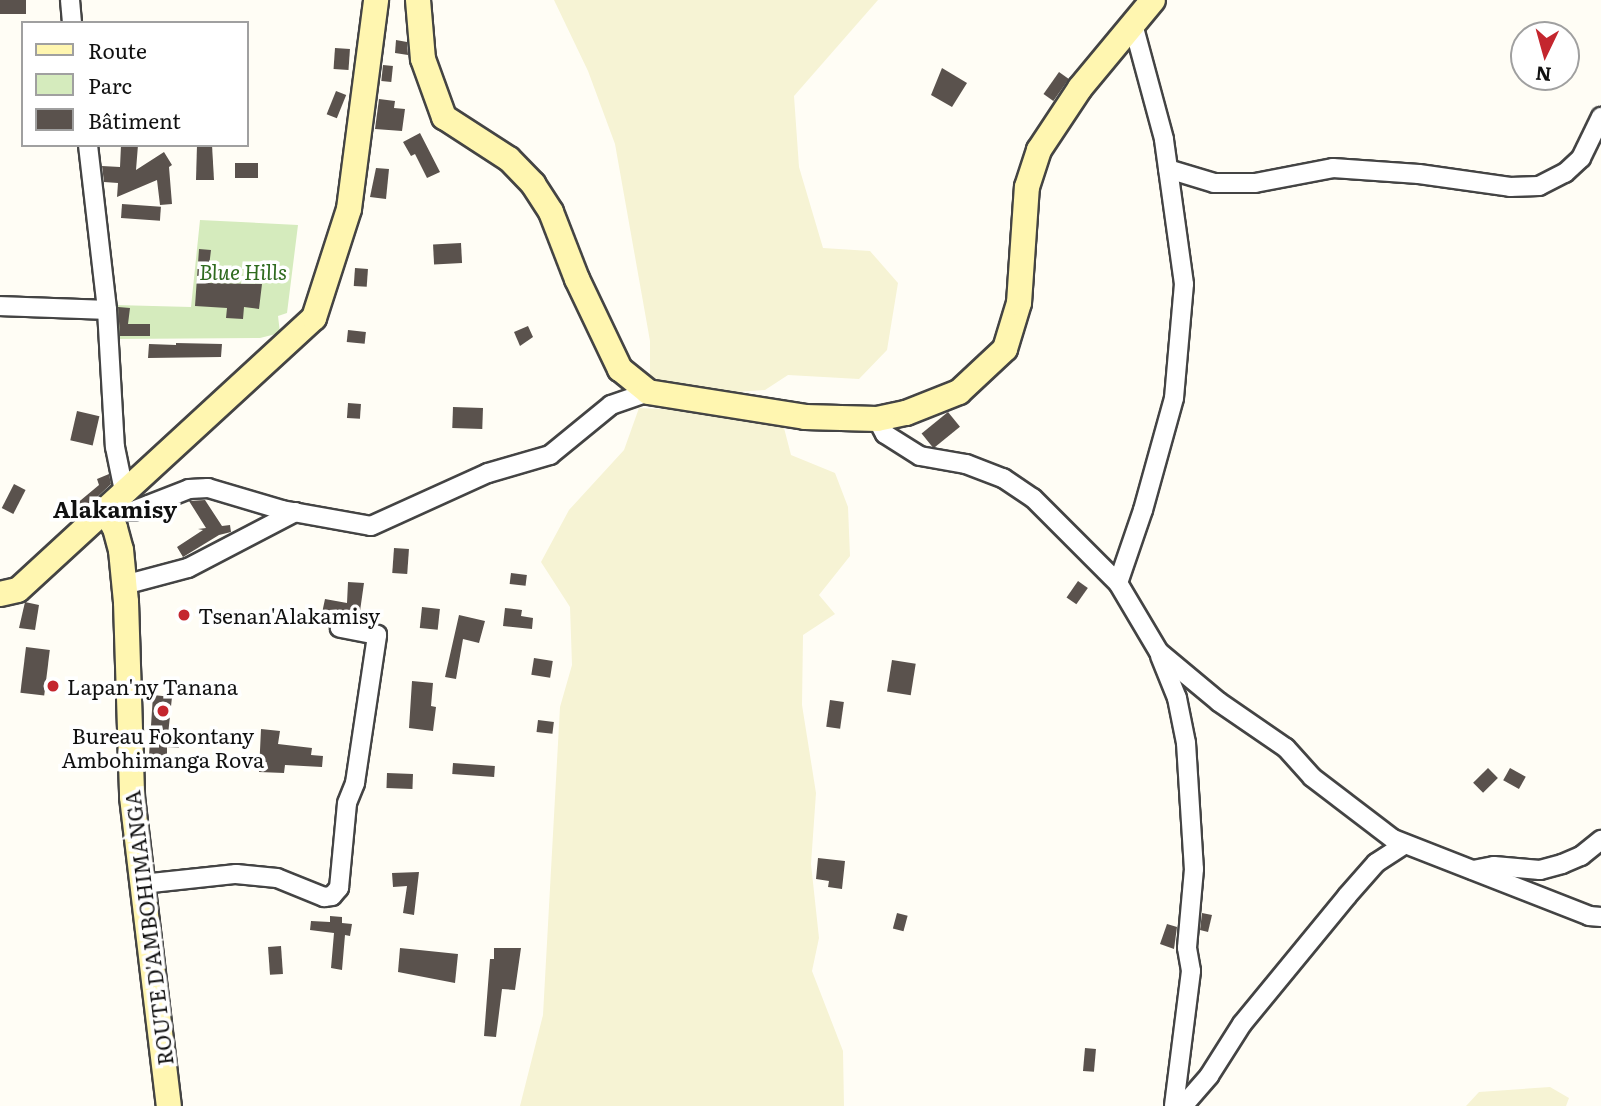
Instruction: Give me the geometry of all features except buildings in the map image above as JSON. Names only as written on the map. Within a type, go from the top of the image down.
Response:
[{"type":"street","points":[[70,0],[72,21]]},
{"type":"street","points":[[0,594],[18,590],[314,318],[349,209],[376,0]]},
{"type":"street","points":[[418,0],[423,59],[444,117],[509,159],[533,184],[551,212],[577,279],[620,369],[648,392]]},
{"type":"street","points":[[105,511],[133,511],[189,489],[208,488],[295,512],[371,526],[488,473],[550,455],[611,405],[648,392],[805,417],[877,419],[906,413],[959,392],[1005,349],[1019,303],[1027,187],[1039,150],[1080,88],[1153,0]]},
{"type":"street","points":[[1118,583],[1143,510],[1174,398],[1184,284],[1164,139],[1133,24]]},
{"type":"street","points":[[1168,169],[1214,183],[1255,183],[1333,168],[1457,178],[1510,187],[1539,186],[1565,173],[1581,158],[1601,117]]},
{"type":"street","points":[[88,147],[107,310],[115,447],[124,491]]},
{"type":"street","points":[[0,306],[107,310]]},
{"type":"street","points":[[877,419],[885,434],[920,456],[966,464],[1003,478],[1033,498],[1118,583],[1159,652],[1177,698],[1185,743],[1194,869],[1187,948],[1191,971],[1174,1106]]},
{"type":"street","name":"ROUTE D'AMBOHIMANGA","points":[[105,511],[115,528],[124,584],[132,797],[169,1106]]},
{"type":"street","points":[[124,584],[188,568],[295,512]]},
{"type":"street","points":[[142,884],[185,877],[236,874],[276,878],[324,897],[332,896],[339,888],[347,803],[355,783],[377,635],[341,628]]},
{"type":"street","points":[[1159,652],[1219,702],[1286,748],[1312,777],[1405,845],[1589,916],[1601,917]]},
{"type":"street","points":[[1473,871],[1494,866],[1540,870],[1581,856],[1601,839]]},
{"type":"street","points":[[1183,1106],[1209,1076],[1242,1024],[1362,879],[1376,863],[1405,845]]},
{"type":"shaded area","points":[[554,0],[878,0],[794,96],[799,167],[823,248],[870,251],[898,283],[887,350],[859,379],[788,375],[765,390],[710,394],[686,391],[650,376],[650,341],[615,144],[588,71]]},
{"type":"shaded area","points":[[639,408],[721,412],[783,424],[791,455],[835,473],[848,507],[850,556],[819,595],[835,614],[803,635],[802,705],[816,793],[811,864],[819,938],[812,971],[843,1051],[844,1106],[520,1106],[543,1015],[560,707],[572,665],[570,607],[541,562],[569,510],[624,450]]},
{"type":"shaded area","points":[[1550,1087],[1569,1098],[1566,1106],[1466,1106],[1479,1092]]},
{"type":"green space","name":"Blue Hills","points":[[200,220],[298,225],[287,313],[278,316],[280,333],[260,338],[114,339],[115,305],[191,307]]},
{"type":"place","name":"Tsenan'Alakamisy","points":[[184,615]]},
{"type":"place","name":"Lapan'ny Tanana","points":[[53,686]]},
{"type":"place","name":"Bureau Fokontany Ambohimanga Rova","points":[[163,711]]},
{"type":"district","name":"Alakamisy","points":[[115,508]]}]
